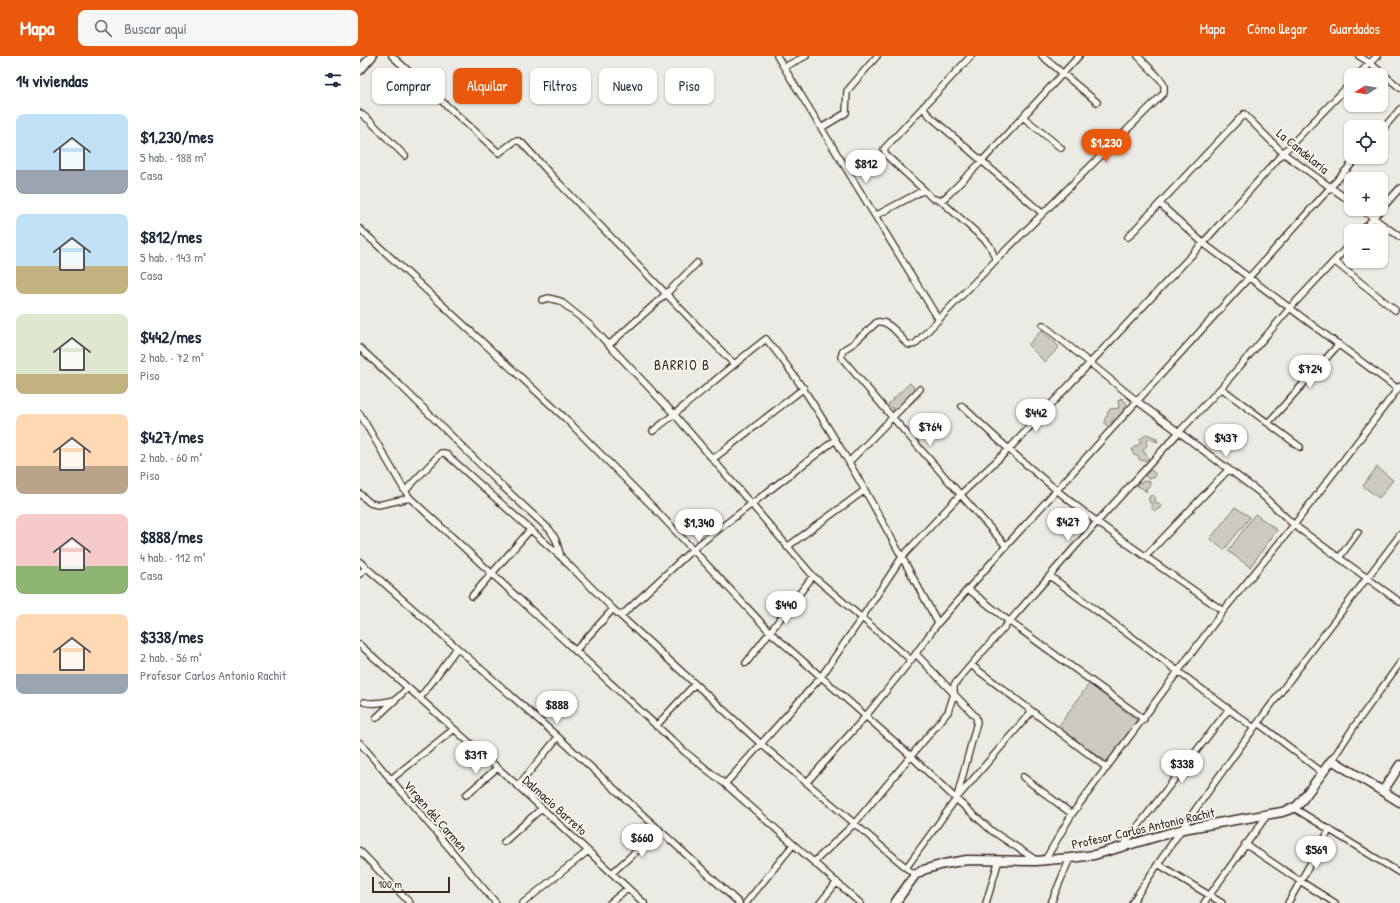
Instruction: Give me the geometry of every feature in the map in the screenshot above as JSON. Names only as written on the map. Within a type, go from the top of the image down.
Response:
[{"type":"main road","points":[[360,70],[372,56]]},
{"type":"main road","points":[[1294,808],[1332,760],[1400,802]]},
{"type":"main road","points":[[1383,791],[1400,765]]},
{"type":"main road","name":"Profesor Carlos Antonio Rachit","points":[[915,875],[923,870],[967,860],[1040,860],[1094,855],[1183,829],[1294,808]]},
{"type":"main road","points":[[895,903],[915,875]]},
{"type":"street","points":[[392,56],[499,153],[516,141],[522,143],[734,364]]},
{"type":"street","points":[[777,56],[939,320]]},
{"type":"street","points":[[784,67],[806,56]]},
{"type":"street","points":[[821,128],[846,113],[847,91],[877,56]]},
{"type":"street","points":[[971,56],[884,149],[886,155],[932,198],[941,200],[986,240],[996,260]]},
{"type":"street","points":[[1042,56],[1097,102]]},
{"type":"street","points":[[941,200],[950,194],[982,161],[1078,56]]},
{"type":"street","points":[[1006,546],[841,359],[842,350],[854,343],[877,322],[881,321],[886,323],[907,344],[916,344],[996,260],[1164,92],[1162,81],[1138,56]]},
{"type":"street","points":[[1359,56],[1370,63],[1400,88]]},
{"type":"street","points":[[1365,68],[1377,56]]},
{"type":"street","points":[[725,784],[821,677],[862,619],[902,557],[960,495],[1008,450],[1090,364],[1203,243],[1283,153],[1344,90]]},
{"type":"street","points":[[924,106],[926,112],[932,118],[1042,214]]},
{"type":"street","points":[[1388,123],[1400,109]]},
{"type":"street","points":[[360,113],[405,156]]},
{"type":"street","name":"La Candelaria","points":[[1160,204],[1244,114],[1283,153],[1344,197]]},
{"type":"street","points":[[1023,117],[1061,148]]},
{"type":"street","points":[[807,782],[865,717],[916,654],[938,623],[1352,164]]},
{"type":"street","points":[[1368,224],[1400,188]]},
{"type":"street","points":[[875,216],[924,190]]},
{"type":"street","points":[[360,229],[565,418],[693,549],[770,632],[911,756],[992,831],[1040,860],[1072,814],[1224,611],[1294,525],[1399,387],[1203,243],[1160,204],[1128,237]]},
{"type":"street","points":[[1371,216],[1400,237]]},
{"type":"street","points":[[814,862],[854,824],[948,712],[954,694],[954,685],[1097,522],[1221,388],[1290,308],[1344,250]]},
{"type":"street","points":[[1334,261],[1395,310]]},
{"type":"street","points":[[608,345],[666,294],[697,263]]},
{"type":"street","points":[[542,300],[555,299],[566,304],[590,325],[674,414],[812,576],[911,660]]},
{"type":"street","points":[[1043,325],[1137,401],[1259,492],[1294,525],[1400,602]]},
{"type":"street","points":[[653,430],[766,338],[804,388],[865,490],[938,623]]},
{"type":"street","points":[[1268,423],[1339,344]]},
{"type":"street","points":[[360,348],[399,384],[501,485],[550,530],[556,540],[561,557]]},
{"type":"street","points":[[713,459],[804,388]]},
{"type":"street","points":[[1221,388],[1300,447]]},
{"type":"street","points":[[848,462],[920,390]]},
{"type":"street","points":[[962,406],[1008,450],[1097,522],[1224,611]]},
{"type":"street","points":[[360,414],[410,498],[684,752],[725,784],[860,903]]},
{"type":"street","points":[[621,616],[693,549],[835,440]]},
{"type":"street","points":[[405,491],[441,453],[445,453],[561,557],[613,609],[761,744],[915,875]]},
{"type":"street","points":[[1146,556],[1228,470]]},
{"type":"street","points":[[787,547],[865,490]]},
{"type":"street","points":[[360,494],[370,503],[378,505],[410,498]]},
{"type":"street","points":[[472,596],[530,530]]},
{"type":"street","points":[[1339,558],[1358,532]]},
{"type":"street","points":[[1132,903],[1254,728],[1400,535]]},
{"type":"street","points":[[360,562],[558,737],[739,903]]},
{"type":"street","points":[[360,574],[366,567]]},
{"type":"street","points":[[746,663],[812,576]]},
{"type":"street","points":[[1050,576],[1254,728]]},
{"type":"street","points":[[968,589],[1010,622],[1144,718]]},
{"type":"street","points":[[575,651],[613,609]]},
{"type":"street","name":"Dalmacio Barreto","points":[[360,645],[518,786],[644,903]]},
{"type":"street","points":[[420,698],[457,648]]},
{"type":"street","points":[[916,654],[976,717],[977,722],[956,799]]},
{"type":"street","points":[[1332,760],[1355,724],[1400,663]]},
{"type":"street","points":[[972,665],[1107,768]]},
{"type":"street","points":[[656,726],[695,684]]},
{"type":"street","points":[[376,718],[408,688]]},
{"type":"street","points":[[364,702],[370,704],[395,700]]},
{"type":"street","points":[[1121,848],[1229,710]]},
{"type":"street","points":[[906,868],[956,799],[1032,711]]},
{"type":"street","points":[[1258,723],[1323,773]]},
{"type":"street","points":[[390,780],[454,730]]},
{"type":"street","points":[[518,786],[558,737]]},
{"type":"street","name":"Virgen del Carmen","points":[[360,744],[496,903]]},
{"type":"street","points":[[466,795],[497,768]]},
{"type":"street","points":[[1023,777],[1072,814]]},
{"type":"street","points":[[504,842],[542,808]]},
{"type":"street","points":[[1294,808],[1330,829],[1400,874]]},
{"type":"street","points":[[1204,903],[1268,814]]},
{"type":"street","points":[[1288,903],[1330,829]]},
{"type":"street","points":[[612,873],[660,830]]},
{"type":"street","points":[[1245,844],[1335,903]]},
{"type":"street","points":[[746,903],[793,845]]},
{"type":"street","points":[[523,903],[588,850]]},
{"type":"street","points":[[360,851],[410,903]]},
{"type":"street","points":[[1051,903],[1070,858]]},
{"type":"street","points":[[986,903],[999,860]]},
{"type":"street","points":[[1158,864],[1222,903]]},
{"type":"street","points":[[820,903],[837,882]]},
{"type":"street","points":[[610,903],[628,888]]},
{"type":"green space","points":[[1042,330],[1059,347],[1045,362],[1028,345]]},
{"type":"green space","points":[[910,383],[921,395],[899,415],[888,404]]},
{"type":"green space","points":[[1120,398],[1127,404],[1126,410],[1119,416],[1110,428],[1105,424],[1105,418],[1109,416],[1107,414],[1110,409],[1119,408],[1118,400],[1121,399]]},
{"type":"green space","points":[[1147,434],[1156,438],[1158,442],[1149,439],[1146,441],[1147,445],[1143,450],[1149,459],[1144,461],[1140,460],[1138,458],[1139,457],[1134,455],[1132,451],[1134,447],[1141,443],[1140,439]]},
{"type":"green space","points":[[1377,467],[1393,480],[1379,498],[1363,486]]},
{"type":"green space","points":[[1151,470],[1155,473],[1155,477],[1150,479],[1145,475]]},
{"type":"green space","points":[[1143,481],[1150,482],[1150,485],[1146,489],[1147,491],[1137,486],[1138,482],[1142,483]]},
{"type":"green space","points":[[1151,495],[1156,499],[1154,502],[1160,504],[1161,506],[1155,511],[1149,502],[1149,497]]},
{"type":"green space","points":[[1235,507],[1250,517],[1224,550],[1210,539]]},
{"type":"green space","points":[[1255,514],[1277,530],[1250,567],[1228,551]]},
{"type":"green space","points":[[1089,684],[1137,720],[1107,762],[1058,727]]},
{"type":"district","name":"BARRIO B","points":[[682,365]]}]
